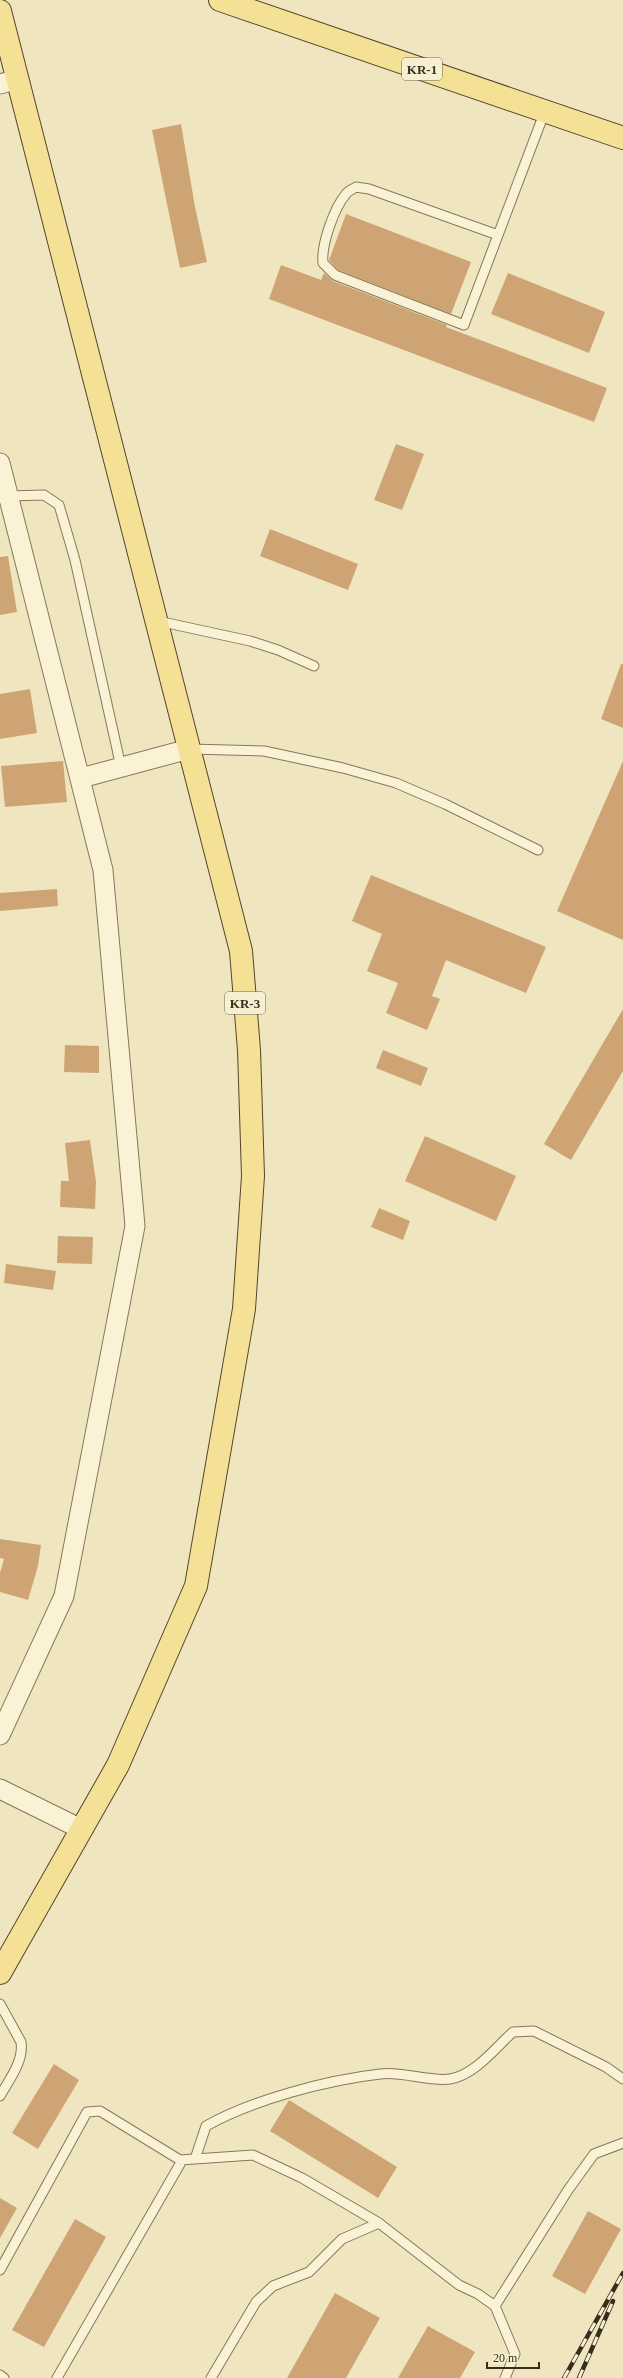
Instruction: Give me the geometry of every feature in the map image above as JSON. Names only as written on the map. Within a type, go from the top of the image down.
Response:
[{"type":"main road","name":"KR-1","points":[[220,0],[623,138]]},
{"type":"main road","name":"KR-3","points":[[0,11],[9,82],[156,621],[241,951],[249,1050],[253,1176],[244,1309],[196,1586],[118,1765],[0,1973]]},
{"type":"street","points":[[0,463],[81,778],[103,870],[135,1226],[64,1596],[0,1735]]},
{"type":"street","points":[[81,778],[189,749]]},
{"type":"street","points":[[0,1789],[81,1829]]},
{"type":"lane","points":[[498,235],[369,189],[356,187],[346,194],[338,208],[326,239],[322,254],[323,263],[335,275],[464,325],[546,111]]},
{"type":"lane","points":[[8,496],[44,495],[60,505],[75,560],[122,767]]},
{"type":"lane","points":[[156,621],[250,641],[278,650],[314,666]]},
{"type":"lane","points":[[189,749],[264,751],[343,768],[396,783],[445,804],[538,850]]},
{"type":"lane","points":[[0,2004],[21,2042],[22,2048],[21,2057],[0,2096]]},
{"type":"lane","points":[[195,2159],[206,2126],[227,2114],[300,2090],[382,2074],[450,2079],[473,2069],[513,2032],[534,2031],[606,2067],[623,2079]]},
{"type":"lane","points":[[0,2270],[87,2112],[100,2111],[180,2160],[253,2155],[302,2178],[379,2223],[459,2285],[478,2294],[495,2306],[515,2354],[504,2378]]},
{"type":"lane","points":[[495,2306],[568,2190],[594,2154],[623,2143]]},
{"type":"lane","points":[[57,2378],[180,2164],[180,2160]]},
{"type":"lane","points":[[211,2378],[256,2302],[273,2286],[309,2272],[342,2239],[379,2223]]},
{"type":"lane","points":[[0,2375],[4,2378]]},
{"type":"building","points":[[181,124],[195,207],[207,262],[180,268],[152,130]]},
{"type":"building","points":[[346,214],[471,262],[451,314],[338,270],[329,260]]},
{"type":"building","points":[[281,265],[321,280],[324,273],[333,281],[447,325],[446,327],[607,388],[594,422],[269,299]]},
{"type":"building","points":[[508,273],[605,312],[589,353],[491,314]]},
{"type":"building","points":[[396,444],[424,454],[402,510],[374,500]]},
{"type":"building","points":[[270,529],[358,564],[348,590],[260,556]]},
{"type":"building","points":[[8,556],[17,612],[0,615],[0,557]]},
{"type":"building","points":[[621,664],[623,664],[623,728],[601,719]]},
{"type":"building","points":[[30,689],[37,733],[0,739],[0,694]]},
{"type":"building","points":[[63,761],[67,802],[5,807],[1,766]]},
{"type":"building","points":[[623,761],[623,940],[557,911]]},
{"type":"building","points":[[371,875],[546,947],[526,993],[446,960],[432,996],[440,999],[427,1030],[386,1013],[398,983],[367,971],[382,934],[352,921]]},
{"type":"building","points":[[57,889],[58,906],[0,911],[0,893]]},
{"type":"building","points":[[623,1009],[623,1071],[571,1160],[544,1144]]},
{"type":"building","points":[[65,1045],[99,1046],[99,1073],[64,1072]]},
{"type":"building","points":[[383,1050],[428,1068],[421,1086],[376,1068]]},
{"type":"building","points":[[425,1136],[516,1176],[496,1221],[405,1181]]},
{"type":"building","points":[[90,1140],[96,1182],[95,1209],[60,1207],[61,1181],[69,1181],[65,1143]]},
{"type":"building","points":[[379,1208],[410,1221],[403,1240],[371,1227]]},
{"type":"building","points":[[58,1236],[93,1237],[92,1264],[57,1263]]},
{"type":"building","points":[[6,1264],[56,1271],[53,1290],[4,1283]]},
{"type":"building","points":[[0,1539],[41,1545],[38,1566],[28,1600],[0,1592],[0,1573],[4,1559],[0,1558]]},
{"type":"building","points":[[54,2064],[79,2080],[38,2149],[12,2133]]},
{"type":"building","points":[[289,2100],[397,2167],[378,2198],[270,2131]]},
{"type":"building","points":[[0,2198],[17,2208],[0,2238]]},
{"type":"building","points":[[588,2211],[621,2229],[585,2294],[552,2276]]},
{"type":"building","points":[[75,2219],[106,2237],[44,2347],[12,2330]]},
{"type":"building","points":[[335,2293],[380,2318],[346,2378],[287,2378]]},
{"type":"building","points":[[428,2326],[475,2352],[460,2378],[398,2378]]},
{"type":"railway","points":[[564,2378],[623,2273]]},
{"type":"railway","points":[[579,2378],[613,2301]]}]
